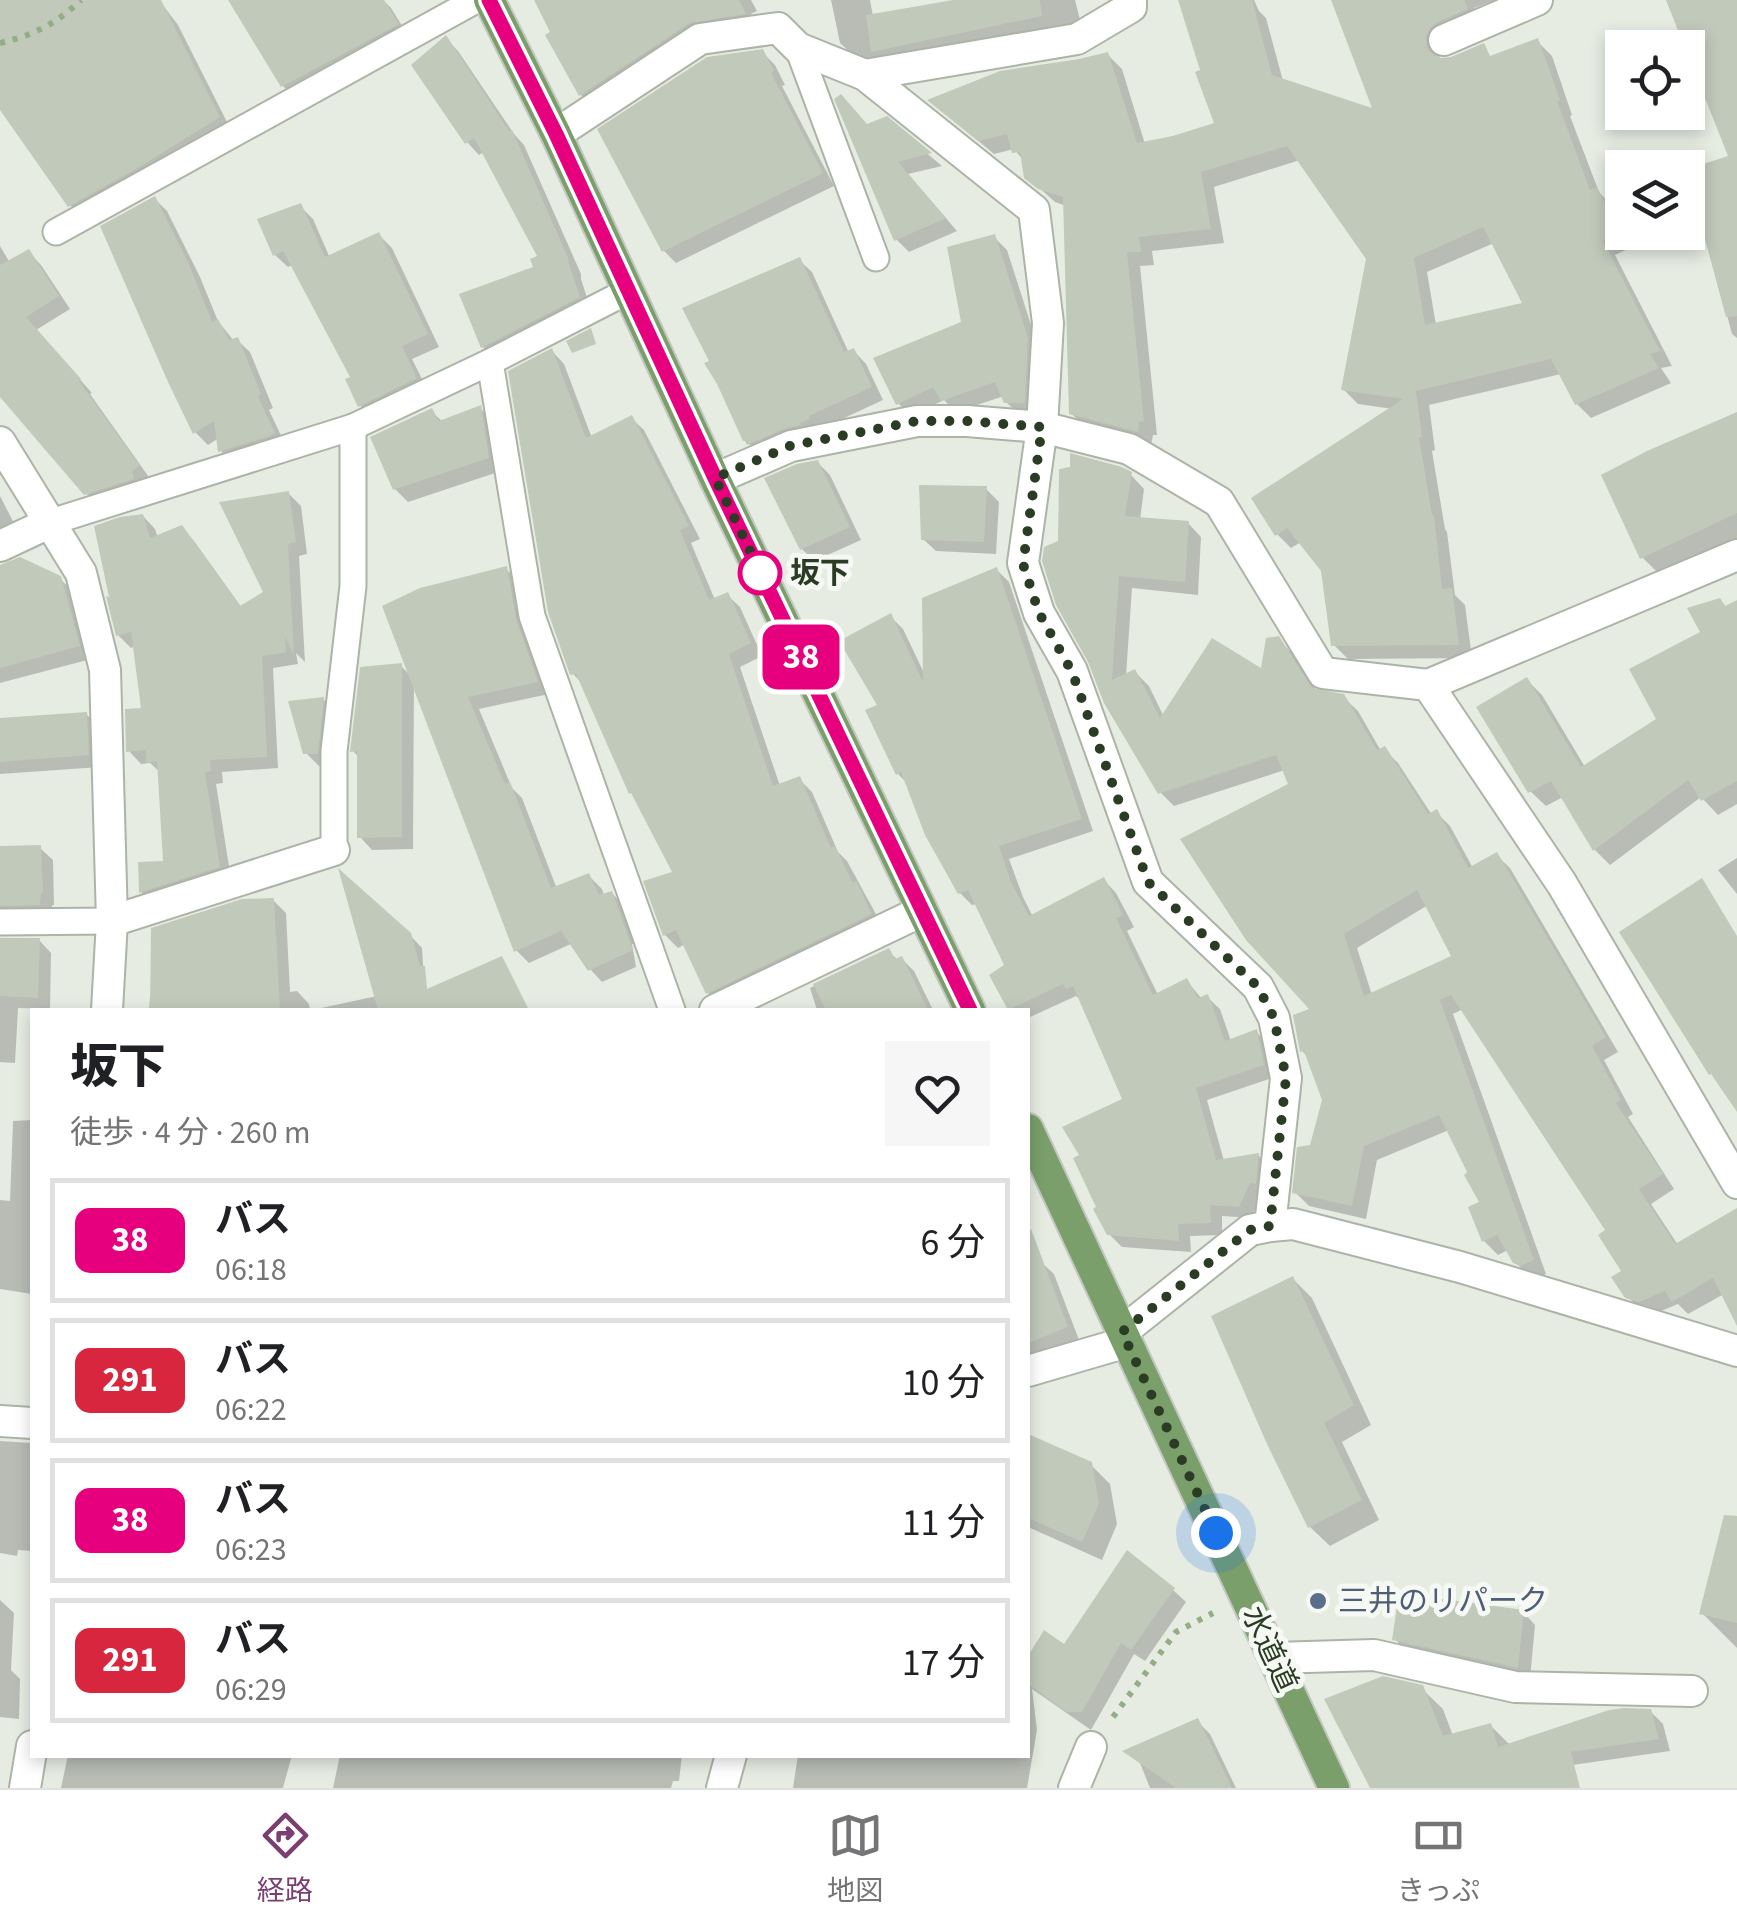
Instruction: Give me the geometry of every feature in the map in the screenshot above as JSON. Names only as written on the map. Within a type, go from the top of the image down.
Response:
[{"type":"main road","points":[[489,0],[969,1008]]},
{"type":"main road","name":"水道道","points":[[1030,1133],[1334,1788]]},
{"type":"street","points":[[865,76],[1077,39],[1131,7],[1131,0]]},
{"type":"street","points":[[1444,40],[1537,0]]},
{"type":"street","points":[[556,134],[700,40],[784,25],[865,76],[1034,210],[1048,323],[1042,427],[1023,564],[1039,613],[1072,672],[1148,882],[1258,987],[1274,1018],[1286,1078],[1270,1226]]},
{"type":"street","points":[[715,478],[790,446],[917,421],[1042,427],[1129,449],[1219,502],[1324,673],[1428,685],[1737,555]]},
{"type":"street","points":[[0,442],[81,573],[106,670],[112,921],[107,1008]]},
{"type":"street","points":[[0,546],[51,522]]},
{"type":"street","points":[[1428,685],[1562,884],[1737,1183]]},
{"type":"street","points":[[112,921],[334,850]]},
{"type":"street","points":[[719,1008],[922,910]]},
{"type":"street","points":[[1030,1370],[1124,1337],[1250,1230],[1292,1224],[1460,1267],[1737,1351]]},
{"type":"street","points":[[0,1421],[30,1423]]},
{"type":"street","points":[[1274,1658],[1374,1656],[1515,1687],[1692,1691]]},
{"type":"street","points":[[1074,1788],[1091,1746]]},
{"type":"street","points":[[25,1788],[30,1758]]},
{"type":"street","points":[[722,1788],[730,1758]]},
{"type":"lane","points":[[56,232],[476,0]]},
{"type":"lane","points":[[784,25],[876,258]]},
{"type":"lane","points":[[51,522],[353,427],[628,291]]},
{"type":"lane","points":[[490,362],[532,616],[671,1008]]},
{"type":"lane","points":[[334,850],[334,751],[353,586],[353,427]]},
{"type":"lane","points":[[0,922],[112,921]]},
{"type":"path","points":[[0,43],[60,20],[81,0]]},
{"type":"path","points":[[1091,1746],[1176,1632],[1246,1597]]},
{"type":"building","points":[[0,0],[161,0],[220,117],[68,207],[0,110]]},
{"type":"building","points":[[228,0],[384,0],[399,24],[281,87]]},
{"type":"building","points":[[534,0],[739,0],[746,14],[690,23],[579,96],[545,35],[550,32]]},
{"type":"building","points":[[953,0],[1040,0],[1042,16],[871,52],[866,15]]},
{"type":"building","points":[[1178,0],[1252,0],[1272,75],[1372,108],[1331,0],[1464,0],[1468,9],[1436,23],[1426,37],[1427,48],[1441,58],[1484,43],[1490,56],[1538,38],[1590,190],[1597,187],[1605,203],[1605,250],[1660,351],[1650,354],[1659,368],[1575,405],[1551,359],[1416,391],[1419,437],[1434,515],[1442,589],[1452,588],[1459,645],[1331,646],[1321,571],[1287,528],[1275,536],[1251,498],[1403,399],[1341,390],[1366,259],[1287,146],[1201,172],[1211,229],[1139,237],[1141,252],[1127,252],[1144,421],[1139,422],[1138,432],[1069,414],[1063,197],[1038,189],[1024,178],[1020,152],[1012,153],[1007,134],[978,141],[927,100],[1000,71],[1108,52],[1137,143],[1214,123],[1195,72],[1200,70]],"holes":[[[1483,227],[1522,303],[1425,325],[1414,258]]]},
{"type":"building","points":[[1666,0],[1737,0],[1737,316],[1726,317],[1705,239],[1705,163],[1728,156],[1705,98],[1705,30],[1678,30]]},
{"type":"building","points":[[446,35],[509,131],[512,130],[569,260],[580,297],[481,348],[459,294],[533,267],[530,259],[537,256],[474,138],[465,144],[411,65]]},
{"type":"building","points":[[763,49],[774,71],[771,73],[823,173],[662,252],[597,129],[707,57]]},
{"type":"building","points":[[841,94],[867,124],[887,116],[932,153],[898,162],[946,218],[894,241],[834,99]]},
{"type":"building","points":[[155,196],[212,322],[218,319],[229,340],[238,337],[275,433],[267,437],[218,452],[214,421],[193,434],[168,382],[100,226]]},
{"type":"building","points":[[301,203],[325,257],[379,232],[428,334],[402,346],[417,378],[358,407],[345,379],[350,377],[283,251],[273,256],[257,219]]},
{"type":"building","points":[[995,234],[1028,338],[1025,403],[1004,403],[995,382],[941,401],[933,387],[896,405],[873,358],[961,322],[947,247]]},
{"type":"building","points":[[29,249],[59,296],[26,317],[81,379],[140,466],[132,471],[134,479],[84,495],[0,397],[0,265]]},
{"type":"building","points":[[800,257],[844,352],[854,348],[872,387],[809,416],[801,425],[747,445],[704,363],[709,361],[682,308]]},
{"type":"building","points":[[591,328],[596,344],[572,353],[566,341]]},
{"type":"building","points":[[552,348],[586,438],[632,415],[689,526],[680,530],[709,600],[728,592],[751,643],[729,654],[773,786],[800,776],[831,848],[835,846],[872,914],[706,994],[676,930],[663,936],[643,881],[672,872],[629,794],[576,674],[570,675],[548,612],[508,371]]},
{"type":"building","points":[[481,405],[489,458],[393,490],[370,437],[432,408],[439,421]]},
{"type":"building","points":[[1737,412],[1737,513],[1640,559],[1601,475]]},
{"type":"building","points":[[1070,453],[1132,472],[1125,516],[1189,521],[1185,582],[1119,576],[1112,680],[1135,669],[1160,718],[1212,638],[1261,668],[1266,638],[1279,636],[1312,688],[1344,694],[1377,750],[1385,746],[1428,814],[1437,809],[1468,868],[1497,852],[1606,1037],[1592,1046],[1621,1100],[1616,1103],[1663,1174],[1639,1189],[1675,1244],[1737,1208],[1737,1326],[1713,1278],[1672,1302],[1665,1291],[1639,1302],[1625,1298],[1611,1277],[1621,1271],[1598,1235],[1605,1230],[1451,995],[1440,1000],[1534,1260],[1520,1266],[1513,1263],[1497,1235],[1482,1242],[1468,1207],[1479,1202],[1439,1115],[1364,1146],[1352,1206],[1292,1193],[1297,1147],[1310,1145],[1322,1100],[1304,1051],[1300,1052],[1293,1015],[1309,1009],[1246,940],[1180,839],[1288,784],[1276,755],[1158,794],[1104,703],[1088,662],[1056,605],[1042,561],[1044,547],[1058,541],[1059,469],[1070,467]],"holes":[[[1417,890],[1451,956],[1364,996],[1344,934]]]},
{"type":"building","points":[[818,460],[850,527],[800,550],[764,478]]},
{"type":"building","points":[[919,485],[987,486],[984,542],[921,540]]},
{"type":"building","points":[[289,491],[296,542],[288,544],[294,655],[285,637],[286,652],[262,656],[267,757],[210,760],[211,771],[205,772],[220,867],[139,893],[138,862],[163,861],[157,761],[146,763],[146,750],[126,752],[125,709],[141,708],[131,632],[116,636],[94,526],[143,514],[150,538],[182,525],[240,606],[263,592],[219,502]]},
{"type":"building","points":[[20,557],[61,576],[80,646],[0,668],[0,565]]},
{"type":"building","points":[[507,566],[516,619],[538,682],[468,697],[505,784],[510,782],[551,888],[589,873],[599,895],[612,891],[633,950],[588,971],[561,931],[514,952],[382,606],[420,588]]},
{"type":"building","points":[[997,567],[1082,819],[999,846],[1011,882],[1029,916],[1104,877],[1123,915],[1116,918],[1153,995],[1187,978],[1198,998],[1208,994],[1225,1041],[1257,1029],[1264,1065],[1196,1088],[1216,1160],[1259,1153],[1256,1184],[1250,1183],[1239,1207],[1210,1205],[1211,1223],[1178,1224],[1179,1241],[1107,1235],[1073,1158],[1079,1155],[1062,1127],[1122,1099],[1073,986],[1066,989],[1063,984],[1007,1008],[989,975],[1004,965],[968,890],[958,894],[925,835],[901,772],[896,775],[865,710],[877,705],[839,641],[891,613],[923,682],[922,598]]},
{"type":"building","points":[[1720,598],[1725,606],[1737,600],[1737,781],[1701,801],[1688,780],[1593,851],[1551,781],[1528,793],[1476,707],[1527,677],[1581,767],[1656,719],[1629,669],[1700,632],[1687,608]]},
{"type":"building","points":[[402,663],[402,837],[357,838],[357,751],[350,752],[360,667]]},
{"type":"building","points":[[324,697],[318,754],[303,754],[288,701]]},
{"type":"building","points":[[87,712],[89,755],[0,762],[0,718]]},
{"type":"building","points":[[41,845],[40,905],[0,906],[0,846]]},
{"type":"building","points":[[338,868],[411,933],[420,966],[425,966],[427,989],[502,956],[528,1008],[377,1008]]},
{"type":"building","points":[[1702,878],[1737,936],[1737,1112],[1709,1075],[1619,932]]},
{"type":"building","points":[[274,898],[280,1008],[150,1008],[151,928],[242,899]]},
{"type":"building","points":[[0,938],[40,938],[38,998],[0,996]]},
{"type":"building","points":[[889,948],[895,959],[902,956],[927,1008],[825,1008],[813,984]]},
{"type":"building","points":[[1030,1229],[1068,1327],[1030,1342]]},
{"type":"building","points":[[1293,1276],[1354,1405],[1324,1423],[1362,1500],[1308,1528],[1211,1316]]},
{"type":"building","points":[[1030,1435],[1092,1462],[1099,1504],[1082,1542],[1030,1519]]},
{"type":"building","points":[[1724,1515],[1737,1516],[1737,1623],[1699,1614]]},
{"type":"building","points":[[1127,1550],[1175,1588],[1131,1650],[1121,1643],[1082,1712],[1067,1712],[1030,1685],[1030,1653],[1044,1630],[1064,1644]]},
{"type":"building","points":[[1399,1593],[1524,1610],[1518,1668],[1392,1640]]},
{"type":"building","points":[[1383,1676],[1423,1685],[1443,1736],[1491,1723],[1498,1747],[1624,1708],[1651,1709],[1659,1739],[1571,1752],[1580,1788],[1370,1788],[1324,1699]]},
{"type":"building","points":[[1198,1718],[1232,1788],[1176,1788],[1122,1751]]},
{"type":"bus line","name":"38","points":[[489,0],[969,1008]]},
{"type":"place","name":"坂下","points":[[760,573]]},
{"type":"place","name":"三井のリパーク","points":[[1318,1601]]},
{"type":"route","points":[[760,573],[767,586],[715,478],[790,446],[917,421],[1042,427],[1023,564],[1039,613],[1072,672],[1148,882],[1258,987],[1274,1018],[1286,1078],[1270,1226],[1250,1230],[1122,1332],[1216,1533]]}]
